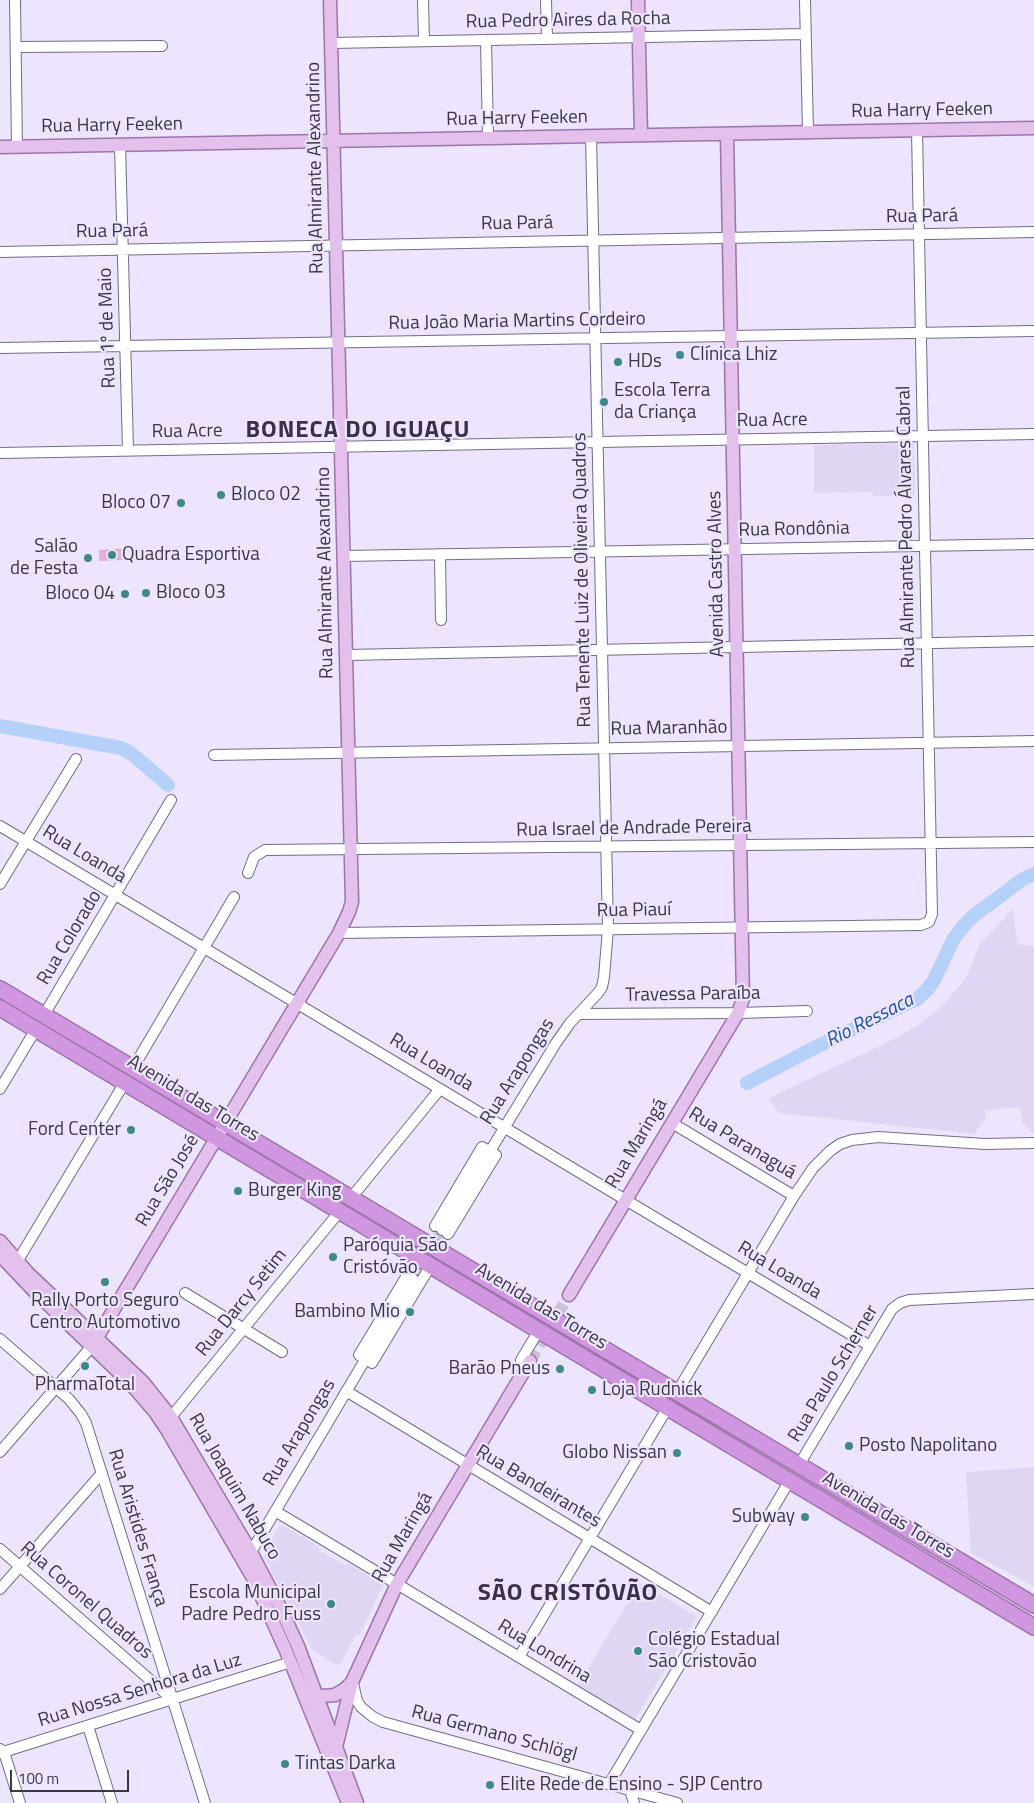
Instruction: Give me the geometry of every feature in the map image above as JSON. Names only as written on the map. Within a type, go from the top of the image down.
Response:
[{"type":"highway","name":"Avenida das Torres","points":[[0,989],[1034,1605]]},
{"type":"highway","name":"Avenida das Torres","points":[[0,1008],[1034,1627]]},
{"type":"highway","points":[[1018,1595],[1034,1599]]},
{"type":"main road","name":"Rua Almirante Alexandrino","points":[[330,0],[352,849],[352,902],[339,933]]},
{"type":"main road","points":[[638,0],[641,135]]},
{"type":"main road","name":"Rua Harry Feeken","points":[[0,147],[1034,128]]},
{"type":"main road","name":"Avenida Castro Alves","points":[[727,134],[744,993],[738,1013]]},
{"type":"main road","name":"Rua São José","points":[[94,1342],[339,933]]},
{"type":"main road","name":"Rua Maringá","points":[[569,1295],[738,1013]]},
{"type":"main road","name":"Rua Joaquim Nabuco","points":[[0,1241],[17,1262],[94,1342],[155,1412],[248,1557],[291,1629],[357,1803]]},
{"type":"main road","name":"Rua Joaquim Nabuco","points":[[0,1255],[34,1291],[143,1382],[171,1417],[248,1557],[348,1803]]},
{"type":"main road","name":"Rua Maringá","points":[[336,1747],[352,1682],[397,1584],[468,1465],[526,1361]]},
{"type":"main road","points":[[299,1684],[316,1696],[335,1695],[352,1682]]},
{"type":"street","points":[[15,0],[17,147]]},
{"type":"street","points":[[423,0],[424,41]]},
{"type":"street","points":[[546,0],[547,39]]},
{"type":"street","points":[[804,0],[808,132]]},
{"type":"street","name":"Rua Pedro Aires da Rocha","points":[[331,43],[805,34]]},
{"type":"street","points":[[486,40],[488,138]]},
{"type":"street","points":[[16,47],[162,46]]},
{"type":"street","name":"Rua Almirante Pedro Álvares Cabral","points":[[917,130],[931,843],[932,914],[929,922]]},
{"type":"street","name":"Rua Tenente Luiz de Oliveira Quadros","points":[[579,1014],[602,987],[608,929],[592,136]]},
{"type":"street","name":"Rua 1º de Maio","points":[[120,145],[128,450]]},
{"type":"street","name":"Rua Pará","points":[[0,252],[1034,232]]},
{"type":"street","name":"Rua João Maria Martins Cordeiro","points":[[0,348],[1034,331]]},
{"type":"street","name":"Rua Acre","points":[[0,453],[1034,434]]},
{"type":"street","name":"Rua Rondônia","points":[[344,556],[1034,544]]},
{"type":"street","points":[[440,554],[441,620]]},
{"type":"street","points":[[347,655],[1034,641]]},
{"type":"street","name":"Rua Maranhão","points":[[214,755],[1034,740]]},
{"type":"street","points":[[0,884],[76,759]]},
{"type":"street","name":"Rua Colorado","points":[[44,1015],[172,800]]},
{"type":"street","name":"Rua Loanda","points":[[0,826],[870,1346]]},
{"type":"street","name":"Rua Israel de Andrade Pereira","points":[[248,873],[254,857],[265,850],[1034,842]]},
{"type":"street","points":[[133,1068],[234,897]]},
{"type":"street","name":"Rua Piauí","points":[[339,933],[921,925],[929,922]]},
{"type":"street","name":"Travessa Paraíba","points":[[579,1014],[738,1013],[807,1010]]},
{"type":"street","name":"Rua Arapongas","points":[[489,1151],[556,1043],[579,1014]]},
{"type":"street","points":[[0,1089],[36,1029]]},
{"type":"street","points":[[17,1262],[125,1082]]},
{"type":"street","points":[[351,1198],[440,1089]]},
{"type":"street","name":"Rua Paranaguá","points":[[672,1123],[794,1196]]},
{"type":"street","points":[[677,1392],[794,1196],[813,1168],[840,1144],[852,1140],[878,1137],[985,1144],[1034,1143]]},
{"type":"street","name":"Rua Arapongas","points":[[482,1147],[489,1151],[496,1155],[442,1230],[482,1147]]},
{"type":"street","name":"Rua Darcy Setim","points":[[171,1417],[340,1211]]},
{"type":"street","name":"Rua Arapongas","points":[[424,1261],[372,1363],[359,1355],[424,1261]]},
{"type":"street","name":"Rua Arapongas","points":[[248,1557],[413,1279]]},
{"type":"street","points":[[185,1293],[282,1352]]},
{"type":"street","name":"Rua Paulo Scherner","points":[[799,1465],[892,1309],[900,1303],[908,1300],[1034,1294]]},
{"type":"street","points":[[526,1361],[539,1330]]},
{"type":"street","name":"Rua Aristides França","points":[[0,1339],[56,1388],[76,1407],[84,1418],[205,1803]]},
{"type":"street","points":[[0,1452],[94,1342]]},
{"type":"street","name":"Rua Bandeirantes","points":[[346,1391],[712,1612]]},
{"type":"street","points":[[519,1657],[668,1407]]},
{"type":"street","points":[[0,1589],[102,1473]]},
{"type":"street","points":[[609,1784],[790,1480]]},
{"type":"street","name":"Rua Londrina","points":[[275,1511],[641,1730]]},
{"type":"street","name":"Rua Coronel Quadros","points":[[0,1549],[172,1699]]},
{"type":"street","name":"Rua Nossa Senhora da Luz","points":[[1,1751],[88,1726],[291,1662]]},
{"type":"street","name":"Rua Germano Schlögl","points":[[352,1682],[361,1707],[373,1717],[383,1722],[677,1803]]},
{"type":"street","points":[[88,1726],[112,1803]]},
{"type":"street","points":[[1,1751],[20,1803]]},
{"type":"street","points":[[630,1790],[634,1803]]},
{"type":"shaded area","points":[[914,443],[915,495],[873,496],[873,492],[814,493],[814,445]]},
{"type":"shaded area","name":"Quadra Esportiva","points":[[124,548],[124,560],[99,561],[99,550]]},
{"type":"shaded area","points":[[1013,909],[1017,943],[1034,947],[1034,1133],[1022,1122],[1020,1107],[985,1110],[986,1117],[974,1134],[779,1113],[769,1098],[888,1042],[919,1025],[942,1006],[965,980],[980,944]]},
{"type":"shaded area","points":[[1034,1467],[1034,1586],[971,1553],[966,1472]]},
{"type":"shaded area","name":"Escola Municipal Padre Pedro Fuss","points":[[279,1526],[284,1526],[318,1546],[320,1551],[345,1565],[349,1564],[383,1585],[360,1635],[357,1634],[340,1664],[336,1665],[312,1649],[264,1557]]},
{"type":"shaded area","name":"Colégio Estadual São Cristovão","points":[[640,1583],[697,1617],[635,1719],[578,1685]]},
{"type":"waterway","name":"Rio Ressaca","points":[[0,726],[121,748],[132,754],[168,785]]},
{"type":"waterway","name":"Rio Ressaca","points":[[747,1083],[816,1047],[917,999],[934,980],[954,938],[972,917],[1023,879],[1034,874]]},
{"type":"tunnel","points":[[413,1279],[442,1230]]},
{"type":"tunnel","points":[[530,1361],[569,1295]]},
{"type":"place","name":"Clínica Lhiz","points":[[680,355]]},
{"type":"place","name":"HDs","points":[[618,362]]},
{"type":"place","name":"Escola Terra da Criança","points":[[604,402]]},
{"type":"place","name":"Bloco 02","points":[[221,495]]},
{"type":"place","name":"Bloco 07","points":[[181,503]]},
{"type":"place","name":"Quadra Esportiva","points":[[112,555]]},
{"type":"place","name":"Salão de Festa","points":[[88,558]]},
{"type":"place","name":"Bloco 03","points":[[146,593]]},
{"type":"place","name":"Bloco 04","points":[[125,594]]},
{"type":"place","name":"Ford Center","points":[[131,1130]]},
{"type":"place","name":"Burger King","points":[[238,1191]]},
{"type":"place","name":"Paróquia São Cristóvão","points":[[333,1257]]},
{"type":"place","name":"Rally Porto Seguro Centro Automotivo","points":[[105,1282]]},
{"type":"place","name":"Bambino Mio","points":[[410,1312]]},
{"type":"place","name":"PharmaTotal","points":[[85,1366]]},
{"type":"place","name":"Barão Pneus","points":[[560,1369]]},
{"type":"place","name":"Loja Rudnick","points":[[592,1390]]},
{"type":"place","name":"Posto Napolitano","points":[[849,1446]]},
{"type":"place","name":"Globo Nissan","points":[[677,1453]]},
{"type":"place","name":"Subway","points":[[805,1517]]},
{"type":"place","name":"Escola Municipal Padre Pedro Fuss","points":[[331,1604]]},
{"type":"place","name":"Colégio Estadual São Cristovão","points":[[638,1651]]},
{"type":"place","name":"Tintas Darka","points":[[285,1764]]},
{"type":"place","name":"Elite Rede de Ensino - SJP Centro","points":[[490,1785]]},
{"type":"district","name":"BONECA DO IGUAÇU","points":[[358,431]]},
{"type":"district","name":"SÃO CRISTÓVÃO","points":[[568,1594]]}]
